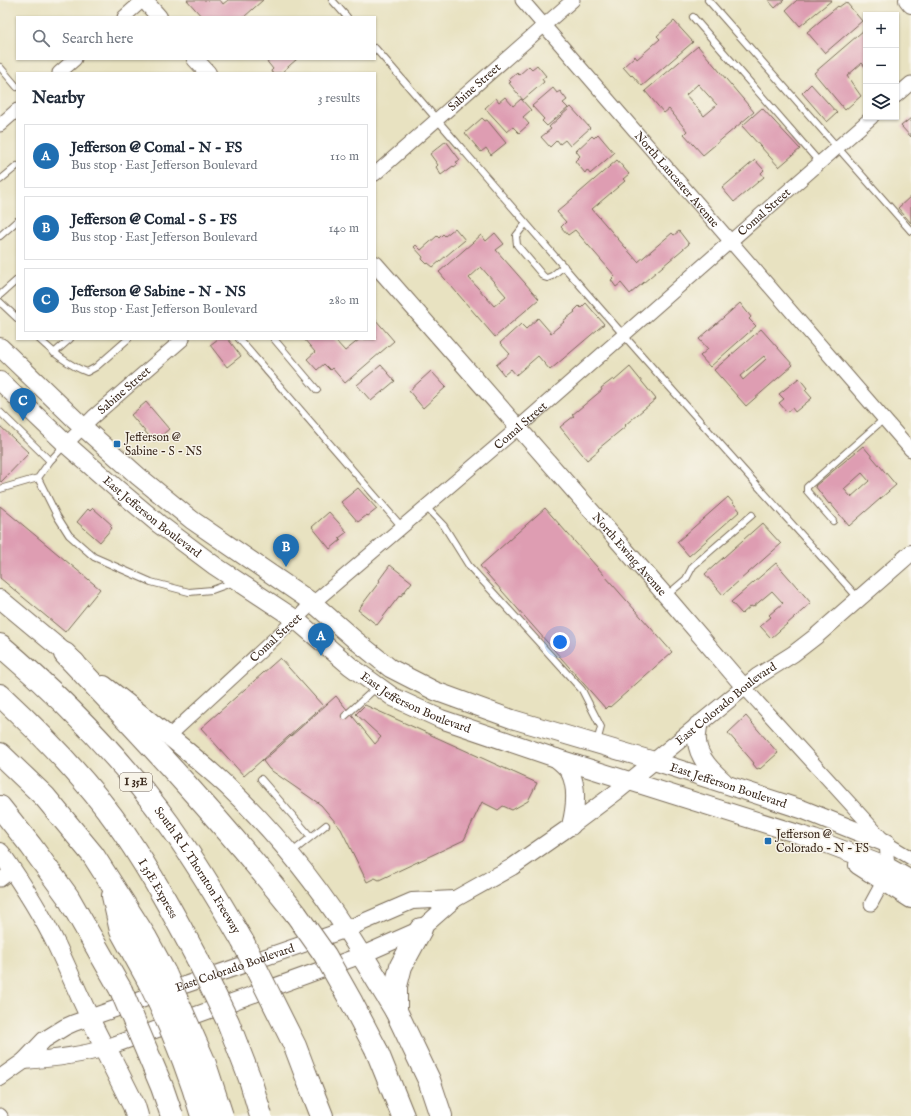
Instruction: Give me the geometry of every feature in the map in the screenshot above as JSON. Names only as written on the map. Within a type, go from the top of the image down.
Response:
[{"type":"highway","name":"South R L Thornton Freeway","points":[[0,645],[35,674],[137,783],[168,824],[208,882],[243,942],[295,1046],[322,1116]]},
{"type":"highway","points":[[65,654],[165,761],[260,868],[296,914],[328,962],[352,1003],[376,1049],[402,1116]]},
{"type":"highway","name":"I 35E Express","points":[[0,695],[62,757],[91,790],[124,833],[179,924],[198,960],[228,1022],[250,1079],[261,1116]]},
{"type":"highway","points":[[0,754],[44,798],[93,855],[108,879],[121,931],[156,976],[204,1061],[222,1116]]},
{"type":"highway","points":[[0,808],[32,846],[68,897],[121,990],[162,1087],[172,1116]]},
{"type":"highway","points":[[396,1011],[396,986],[401,966],[421,928]]},
{"type":"highway","points":[[362,955],[396,1011],[429,1080],[441,1116]]},
{"type":"highway","points":[[156,976],[202,1116]]},
{"type":"highway","points":[[105,1048],[134,1106],[137,1116]]},
{"type":"main road","name":"East Jefferson Boulevard","points":[[0,347],[83,427],[138,476],[192,520],[313,603],[390,668],[435,691],[512,719],[654,761],[804,810],[886,843]]},
{"type":"main road","name":"East Jefferson Boulevard","points":[[0,381],[66,444],[159,524],[215,566],[295,619],[350,666],[393,697],[441,719],[556,758],[814,839],[886,874]]},
{"type":"main road","points":[[0,599],[65,654],[169,736],[226,786],[278,839],[318,890],[346,929],[362,955]]},
{"type":"main road","points":[[698,725],[697,741],[701,756],[712,771],[728,785]]},
{"type":"main road","points":[[556,758],[569,771],[574,782],[575,812],[571,826]]},
{"type":"main road","points":[[0,852],[6,875],[34,903],[105,1048]]},
{"type":"main road","points":[[886,874],[911,880]]},
{"type":"main road","points":[[886,874],[911,899]]},
{"type":"street","points":[[125,16],[143,0],[157,16]]},
{"type":"street","name":"North Lancaster Avenue","points":[[522,0],[911,450]]},
{"type":"street","name":"Sabine Street","points":[[376,173],[573,0]]},
{"type":"street","points":[[907,0],[911,4]]},
{"type":"street","points":[[60,72],[74,60]]},
{"type":"street","points":[[196,60],[207,72]]},
{"type":"street","points":[[899,93],[911,83]]},
{"type":"street","points":[[0,125],[16,111]]},
{"type":"street","name":"Comal Street","points":[[169,736],[313,603],[519,427],[869,120]]},
{"type":"street","name":"North Ewing Avenue","points":[[376,265],[519,427],[744,687],[886,843],[911,858]]},
{"type":"street","name":"Sabine Street","points":[[66,444],[83,427],[182,340]]},
{"type":"street","name":"East Colorado Boulevard","points":[[24,1061],[90,1053],[105,1048],[362,955],[421,928],[455,899],[512,867],[571,826],[630,781],[758,676],[798,650],[911,553]]},
{"type":"street","points":[[871,904],[886,874],[886,843]]},
{"type":"street","name":"East Colorado Boulevard","points":[[0,1078],[24,1061],[44,1040],[65,1027],[346,929],[412,901],[455,899]]},
{"type":"lane","points":[[332,0],[347,16]]},
{"type":"lane","points":[[708,0],[911,231]]},
{"type":"lane","points":[[692,17],[820,163]]},
{"type":"lane","points":[[376,49],[526,224],[859,599]]},
{"type":"lane","points":[[0,67],[16,85]]},
{"type":"lane","points":[[0,180],[16,167]]},
{"type":"lane","points":[[0,236],[16,223]]},
{"type":"lane","points":[[526,224],[516,236],[518,245],[544,277],[547,278],[552,276],[564,266]]},
{"type":"lane","points":[[0,295],[16,281]]},
{"type":"lane","points":[[0,302],[16,317]]},
{"type":"lane","points":[[40,340],[54,353],[76,368],[87,372],[96,368],[127,340]]},
{"type":"lane","points":[[54,353],[69,340]]},
{"type":"lane","points":[[240,340],[402,527]]},
{"type":"lane","points":[[275,340],[317,390]]},
{"type":"lane","points":[[0,412],[50,461]]},
{"type":"lane","points":[[833,521],[807,491],[806,487],[884,419]]},
{"type":"lane","points":[[0,489],[38,478],[50,461],[66,444]]},
{"type":"lane","points":[[38,478],[57,516],[69,535],[94,557],[151,582],[190,592],[212,590],[238,581]]},
{"type":"lane","points":[[426,506],[444,526],[469,566],[582,690],[601,727],[596,744]]},
{"type":"lane","points":[[666,596],[686,579],[693,566],[752,515]]},
{"type":"lane","points":[[345,716],[378,686]]},
{"type":"lane","points":[[262,779],[311,838]]},
{"type":"lane","points":[[290,854],[326,825]]},
{"type":"building","points":[[187,0],[220,0],[223,4],[228,0],[263,0],[245,16],[201,16]]},
{"type":"building","points":[[768,0],[784,0],[775,8]]},
{"type":"building","points":[[797,0],[832,0],[800,26],[786,10]]},
{"type":"building","points":[[846,2],[862,21],[825,53],[807,32],[838,6],[839,7]]},
{"type":"building","points":[[674,21],[693,42],[642,86],[623,67],[635,56],[637,59],[660,39],[657,36]]},
{"type":"building","points":[[863,31],[863,64],[862,63],[847,76],[861,96],[845,110],[814,73]]},
{"type":"building","points":[[698,46],[754,112],[703,155],[684,134],[687,131],[669,109],[664,113],[645,91]],"holes":[[[698,84],[717,105],[704,116],[686,95]]]},
{"type":"building","points":[[266,60],[296,60],[282,72],[272,72],[273,69]]},
{"type":"building","points":[[537,65],[546,76],[542,79],[544,82],[523,100],[509,83],[511,82],[509,80],[517,73],[519,75],[529,66],[532,69]]},
{"type":"building","points":[[811,84],[837,113],[827,122],[802,93]]},
{"type":"building","points":[[553,88],[557,93],[560,91],[567,100],[563,103],[568,108],[547,126],[542,121],[544,119],[532,106]]},
{"type":"building","points":[[505,97],[513,106],[521,99],[531,110],[523,117],[529,124],[519,133],[513,127],[507,132],[485,108],[496,98],[499,102]]},
{"type":"building","points":[[571,107],[590,128],[570,146],[565,140],[560,144],[557,140],[550,147],[541,137],[551,129],[549,127]]},
{"type":"building","points":[[762,108],[800,149],[779,167],[742,126]]},
{"type":"building","points":[[482,118],[485,121],[487,120],[506,143],[491,155],[486,148],[481,152],[465,133]]},
{"type":"building","points":[[911,118],[911,137],[901,126]]},
{"type":"building","points":[[598,134],[614,153],[590,174],[587,170],[585,173],[575,161],[580,156],[576,151],[592,136],[594,138]]},
{"type":"building","points":[[446,141],[460,160],[456,162],[458,164],[441,175],[436,167],[438,165],[430,154]]},
{"type":"building","points":[[617,160],[629,174],[623,179],[625,181],[592,209],[638,262],[672,233],[674,235],[679,231],[689,244],[630,294],[621,283],[616,287],[611,280],[615,276],[575,230],[568,235],[561,227],[566,222],[557,212]]},
{"type":"building","points":[[755,160],[764,170],[761,173],[764,177],[734,202],[722,188]]},
{"type":"building","points":[[911,196],[911,223],[898,208]]},
{"type":"building","points":[[455,228],[465,240],[433,267],[428,263],[427,264],[414,247],[416,245],[421,250],[437,236],[439,238],[443,234],[445,236]]},
{"type":"building","points":[[495,233],[504,244],[496,250],[539,299],[495,337],[439,272],[481,235],[486,241]],"holes":[[[481,267],[506,296],[494,306],[469,278]]]},
{"type":"building","points":[[586,303],[604,324],[550,370],[538,356],[516,375],[511,369],[504,375],[496,365],[510,354],[500,343],[521,324],[526,329],[538,318],[551,333],[575,312],[574,311],[579,306],[581,308]]},
{"type":"building","points":[[740,303],[751,317],[749,319],[756,326],[710,367],[700,356],[708,349],[699,339]]},
{"type":"building","points":[[376,320],[394,341],[345,383],[332,368],[330,370],[324,364],[317,370],[307,359],[315,352],[305,340],[335,340],[345,351],[359,340],[376,340]]},
{"type":"building","points":[[761,329],[793,365],[746,406],[714,370]],"holes":[[[764,356],[766,359],[743,380],[740,376]]]},
{"type":"building","points":[[217,340],[229,340],[241,356],[227,367],[210,345]]},
{"type":"building","points":[[381,365],[395,381],[371,401],[357,385]]},
{"type":"building","points":[[630,367],[656,399],[587,460],[560,427],[602,390],[601,388],[613,379],[614,381]]},
{"type":"building","points":[[431,371],[446,387],[423,408],[409,391]]},
{"type":"building","points":[[799,378],[807,388],[805,390],[812,398],[795,412],[792,408],[787,412],[779,403],[784,399],[779,394]]},
{"type":"building","points":[[146,402],[169,429],[154,442],[131,415]]},
{"type":"building","points":[[0,426],[29,453],[1,482],[0,481]]},
{"type":"building","points":[[863,446],[896,485],[849,526],[815,486]],"holes":[[[862,473],[869,481],[851,497],[844,489]]]},
{"type":"building","points":[[358,488],[377,509],[358,522],[341,502]]},
{"type":"building","points":[[728,497],[740,511],[689,556],[677,542]]},
{"type":"building","points":[[0,506],[100,589],[65,632],[0,578]]},
{"type":"building","points":[[93,508],[112,525],[110,526],[112,528],[100,542],[77,522],[88,509],[90,511]]},
{"type":"building","points":[[545,508],[672,652],[606,709],[480,566]]},
{"type":"building","points":[[329,512],[347,532],[339,538],[341,540],[330,549],[312,527]]},
{"type":"building","points":[[762,523],[781,544],[723,595],[705,574]]},
{"type":"building","points":[[776,563],[811,603],[771,638],[760,626],[771,617],[769,615],[783,603],[772,591],[742,614],[731,602]]},
{"type":"building","points":[[390,565],[412,582],[377,625],[358,610]]},
{"type":"building","points":[[280,658],[323,706],[244,776],[201,728]]},
{"type":"building","points":[[336,696],[375,744],[381,737],[356,714],[365,705],[537,783],[528,801],[512,810],[503,806],[498,810],[482,802],[464,840],[379,880],[375,878],[367,882],[341,829],[321,805],[269,769],[263,761]]},
{"type":"building","points":[[746,716],[778,753],[760,769],[757,769],[753,764],[754,763],[728,733]]},
{"type":"place","name":"Jefferson @ Sabine - N - NS","points":[[23,421]]},
{"type":"place","name":"Jefferson @ Sabine - S - NS","points":[[117,444]]},
{"type":"place","name":"Jefferson @ Comal - S - FS","points":[[286,567]]},
{"type":"place","name":"Jefferson @ Comal - N - FS","points":[[321,656]]},
{"type":"place","name":"Jefferson @ Colorado - N - FS","points":[[768,841]]}]
